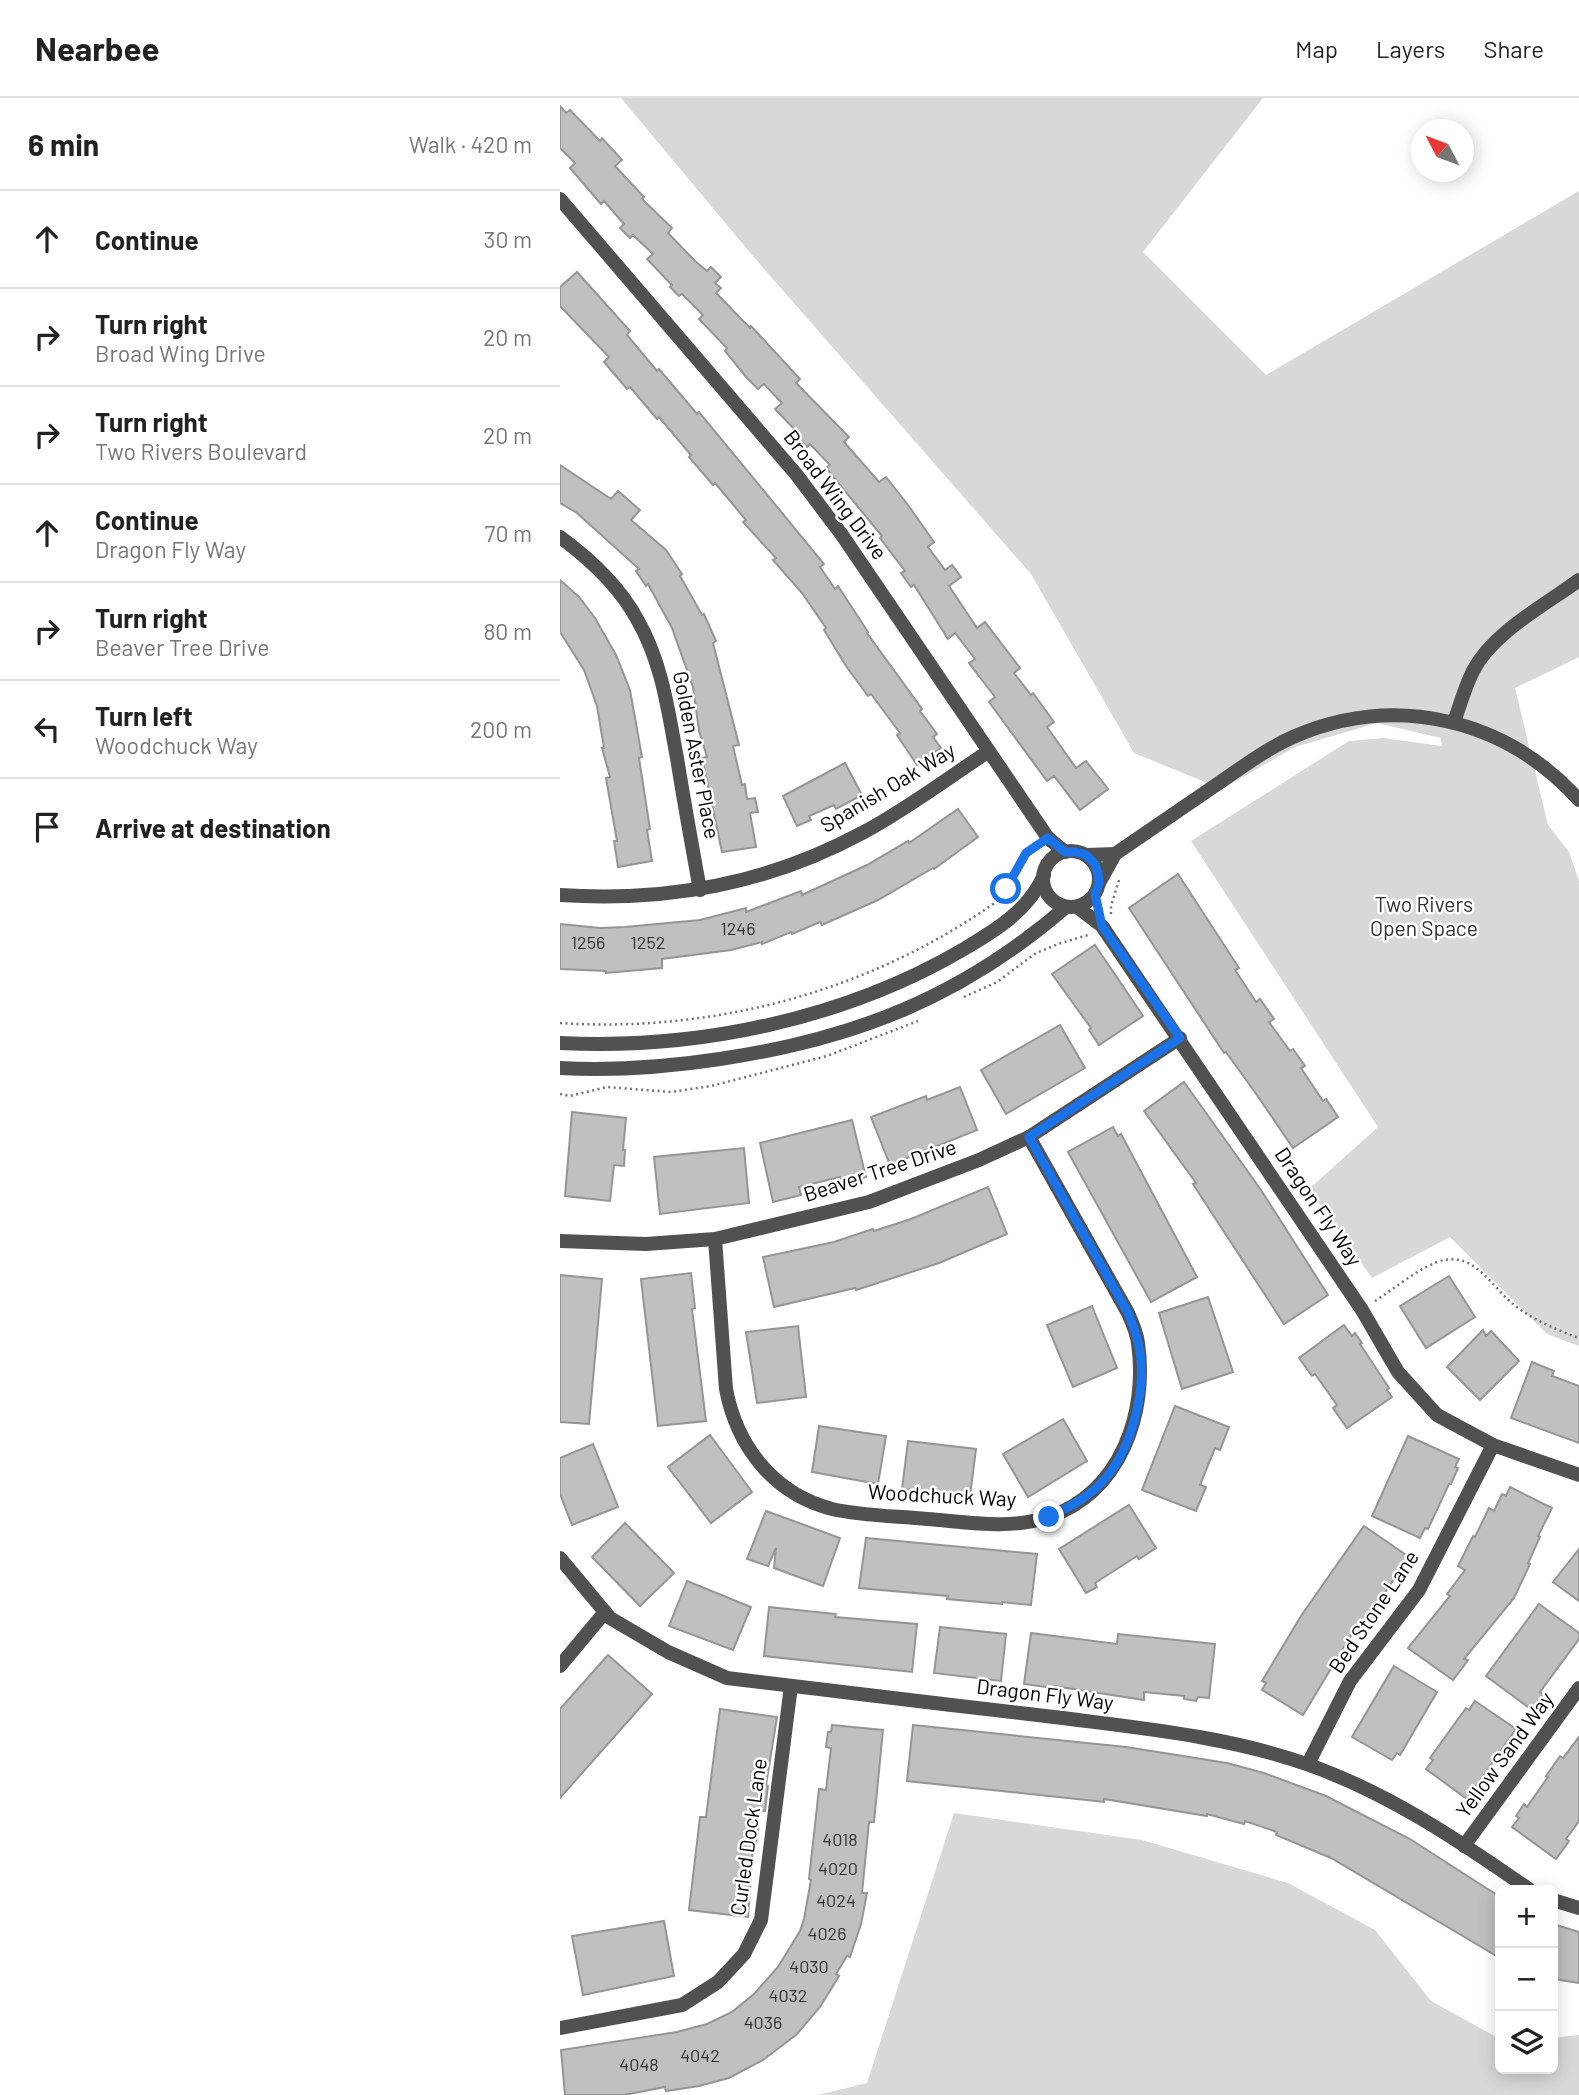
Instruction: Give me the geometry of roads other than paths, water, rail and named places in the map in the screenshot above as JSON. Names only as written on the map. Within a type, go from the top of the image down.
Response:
[{"type":"street","name":"Broad Wing Drive","points":[[560,200],[796,474],[842,535],[1048,838],[1065,852]]},
{"type":"street","name":"Golden Aster Place","points":[[560,537],[585,556],[611,582],[636,617],[652,648],[664,687],[700,890]]},
{"type":"street","points":[[1454,722],[1474,671],[1484,654],[1501,637],[1579,580]]},
{"type":"street","points":[[560,1068],[606,1069],[697,1062],[798,1045],[846,1032],[902,1011],[947,990],[997,961],[1072,907],[1087,902],[1115,854],[1252,760],[1291,738],[1332,723],[1369,715],[1400,715],[1454,722],[1490,735],[1523,752],[1579,800]]},
{"type":"street","name":"Spanish Oak Way","points":[[560,895],[656,895],[700,890],[768,872],[854,837],[989,751]]},
{"type":"street","points":[[1048,838],[1044,886],[1056,903],[1072,907]]},
{"type":"street","points":[[560,1043],[651,1043],[744,1029],[834,1007],[935,966],[984,937],[1026,906],[1037,892],[1046,869],[1055,856],[1065,852],[1086,855],[1115,854]]},
{"type":"street","points":[[1086,855],[1094,863],[1098,873],[1097,889]]},
{"type":"street","name":"Dragon Fly Way","points":[[1097,889],[1102,926]]},
{"type":"street","name":"Dragon Fly Way","points":[[1072,907],[1102,926],[1362,1310],[1398,1372],[1437,1415],[1493,1445],[1579,1475]]},
{"type":"street","name":"Beaver Tree Drive","points":[[560,1241],[646,1244],[715,1239],[869,1202],[979,1160],[1029,1137],[1180,1038]]},
{"type":"street","name":"Woodchuck Way","points":[[715,1239],[730,1412],[752,1454],[782,1486],[805,1500],[847,1512],[997,1525],[1049,1517],[1066,1509],[1096,1488],[1117,1463],[1132,1433],[1138,1409],[1140,1376],[1138,1341],[1128,1313],[1029,1137]]},
{"type":"street","name":"Bed Stone Lane","points":[[1308,1764],[1350,1681],[1419,1590],[1493,1445]]},
{"type":"street","name":"Dragon Fly Way","points":[[560,1558],[610,1618],[668,1653],[727,1678],[1152,1729],[1245,1746],[1308,1764],[1380,1797],[1430,1823],[1522,1885]]},
{"type":"street","points":[[560,1665],[605,1612]]},
{"type":"street","name":"Curled Dock Lane","points":[[560,2028],[682,2005],[718,1982],[744,1954],[761,1920],[791,1686]]},
{"type":"street","name":"Yellow Sand Way","points":[[1464,1846],[1579,1688]]},
{"type":"street","points":[[1558,1902],[1579,1908]]},
{"type":"park label","name":"Two Rivers Open Space","points":[[1424,917]]}]
